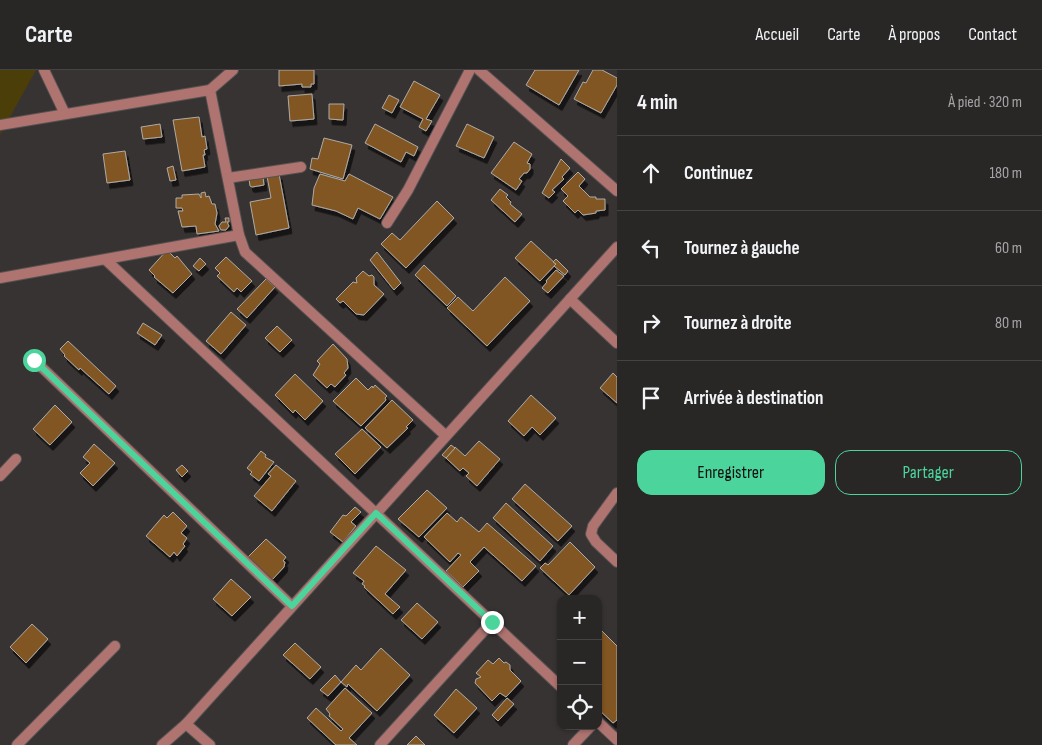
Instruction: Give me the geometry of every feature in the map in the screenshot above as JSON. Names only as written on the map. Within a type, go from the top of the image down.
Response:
[{"type":"street","points":[[44,70],[66,114]]},
{"type":"street","points":[[0,125],[210,90],[233,70]]},
{"type":"street","points":[[387,223],[408,190],[470,70]]},
{"type":"street","points":[[480,70],[617,191]]},
{"type":"street","points":[[210,90],[239,235],[245,252],[445,435]]},
{"type":"street","points":[[228,178],[301,168]]},
{"type":"street","points":[[0,278],[239,235]]},
{"type":"street","points":[[162,745],[186,724],[445,435],[617,247]]},
{"type":"street","points":[[106,260],[559,685]]},
{"type":"street","points":[[570,299],[617,343]]},
{"type":"street","points":[[34,360],[292,606]]},
{"type":"street","points":[[0,476],[16,459]]},
{"type":"street","points":[[617,493],[593,526],[591,534],[596,542],[617,562]]},
{"type":"street","points":[[380,745],[492,622]]},
{"type":"street","points":[[17,745],[115,646]]},
{"type":"street","points":[[186,724],[210,745]]},
{"type":"street","points":[[602,726],[617,740]]},
{"type":"street","points":[[573,745],[587,730]]},
{"type":"shaded area","points":[[0,70],[36,70],[0,135]]},
{"type":"building","points":[[279,70],[314,70],[314,84],[311,84],[311,87],[302,87],[302,84],[279,86]]},
{"type":"building","points":[[535,70],[579,70],[559,105],[526,85]]},
{"type":"building","points":[[593,70],[602,70],[617,78],[617,85],[601,113],[574,99],[583,82],[586,83]]},
{"type":"building","points":[[414,81],[440,95],[426,119],[432,121],[426,131],[419,127],[423,119],[400,107]]},
{"type":"building","points":[[312,94],[314,119],[290,121],[288,96]]},
{"type":"building","points":[[389,95],[399,100],[392,113],[382,108]]},
{"type":"building","points":[[329,104],[344,104],[343,120],[329,119]]},
{"type":"building","points":[[199,117],[202,137],[205,136],[207,149],[204,150],[205,155],[203,155],[205,167],[182,171],[173,120]]},
{"type":"building","points":[[160,124],[162,137],[143,139],[141,127]]},
{"type":"building","points":[[375,124],[418,147],[414,156],[406,152],[401,162],[365,143]]},
{"type":"building","points":[[467,124],[494,137],[484,158],[456,146]]},
{"type":"building","points":[[324,138],[352,145],[343,179],[310,169],[312,158],[318,159]]},
{"type":"building","points":[[514,142],[532,154],[527,163],[530,164],[530,169],[519,179],[522,181],[516,190],[491,173]]},
{"type":"building","points":[[125,151],[130,180],[107,183],[103,154]]},
{"type":"building","points":[[561,159],[570,168],[562,177],[564,179],[552,190],[555,192],[549,198],[542,193]]},
{"type":"building","points":[[173,166],[176,180],[170,181],[167,168]]},
{"type":"building","points":[[578,172],[585,179],[579,186],[590,197],[605,199],[605,210],[583,215],[578,210],[575,213],[563,201],[568,196],[561,189]]},
{"type":"building","points":[[279,174],[289,228],[256,235],[250,202],[271,198],[267,176]]},
{"type":"building","points":[[320,174],[345,181],[349,174],[393,197],[380,219],[358,208],[353,219],[336,211],[312,205],[314,188]]},
{"type":"building","points":[[263,177],[264,185],[250,186],[249,179]]},
{"type":"building","points":[[500,189],[508,195],[506,197],[511,202],[510,204],[522,214],[515,222],[491,200]]},
{"type":"building","points":[[205,192],[206,197],[209,196],[212,204],[215,204],[217,213],[215,224],[219,231],[197,234],[196,226],[182,227],[178,211],[183,211],[182,208],[176,208],[176,198],[182,198],[182,195],[199,194],[201,198],[201,193]]},
{"type":"building","points":[[437,201],[454,218],[406,268],[381,244],[392,233],[400,240]]},
{"type":"building","points":[[225,218],[229,218],[229,222],[227,222],[229,226],[226,230],[221,230],[219,226],[222,222],[226,222]]},
{"type":"building","points":[[531,241],[556,264],[540,281],[515,258]]},
{"type":"building","points":[[167,250],[175,258],[177,256],[192,274],[173,293],[154,277],[149,270]]},
{"type":"building","points":[[377,252],[401,283],[394,290],[370,260]]},
{"type":"building","points":[[226,257],[252,281],[241,292],[237,288],[234,292],[217,276],[220,273],[215,268]]},
{"type":"building","points":[[200,258],[206,264],[199,271],[193,266]]},
{"type":"building","points":[[556,259],[568,271],[565,275],[554,266],[556,264],[553,262]]},
{"type":"building","points":[[424,265],[456,296],[447,306],[415,275]]},
{"type":"building","points":[[556,270],[564,276],[548,293],[542,288]]},
{"type":"building","points":[[363,271],[369,276],[372,275],[374,277],[374,285],[384,294],[364,315],[356,314],[343,301],[340,303],[336,299],[353,282],[357,283],[356,278]]},
{"type":"building","points":[[505,277],[530,301],[487,346],[447,308],[458,297],[473,311]]},
{"type":"building","points":[[266,279],[275,287],[247,318],[237,309]]},
{"type":"building","points":[[231,312],[246,325],[221,354],[206,341]]},
{"type":"building","points":[[143,323],[162,335],[155,345],[137,333]]},
{"type":"building","points":[[277,326],[292,340],[280,352],[265,338]]},
{"type":"building","points":[[68,341],[116,386],[109,394],[64,356],[60,349]]},
{"type":"building","points":[[333,344],[347,359],[348,368],[344,373],[346,375],[335,387],[331,384],[327,388],[313,375],[320,364],[317,361]]},
{"type":"building","points":[[613,373],[617,377],[617,403],[600,388]]},
{"type":"building","points":[[295,374],[323,401],[305,420],[295,410],[293,413],[275,395]]},
{"type":"building","points":[[356,378],[368,390],[375,385],[387,396],[386,400],[361,426],[333,401]]},
{"type":"building","points":[[531,395],[556,418],[540,435],[532,427],[524,436],[508,421]]},
{"type":"building","points":[[392,400],[413,420],[406,427],[408,428],[387,448],[365,428]]},
{"type":"building","points":[[55,405],[72,422],[50,445],[33,429]]},
{"type":"building","points":[[362,429],[381,447],[355,474],[335,454]]},
{"type":"building","points":[[479,441],[500,459],[477,486],[466,476],[469,473],[463,468],[460,471],[446,458],[455,447],[465,456]]},
{"type":"building","points":[[94,444],[115,463],[93,486],[80,473],[90,463],[83,457]]},
{"type":"building","points":[[451,445],[455,448],[446,458],[442,455]]},
{"type":"building","points":[[261,451],[266,455],[265,457],[274,462],[259,481],[250,474],[252,472],[247,468]]},
{"type":"building","points":[[182,465],[188,471],[182,477],[176,470]]},
{"type":"building","points":[[276,465],[296,481],[272,511],[254,496],[271,476],[268,474]]},
{"type":"building","points":[[525,484],[572,526],[558,541],[512,499]]},
{"type":"building","points":[[427,490],[447,508],[419,537],[398,519]]},
{"type":"building","points":[[506,503],[553,546],[540,561],[493,518]]},
{"type":"building","points":[[355,507],[361,512],[351,522],[356,526],[343,542],[330,532],[343,515],[346,516]]},
{"type":"building","points":[[173,512],[187,526],[181,533],[187,538],[183,544],[185,546],[177,556],[174,552],[170,557],[146,536],[164,515],[167,518]]},
{"type":"building","points":[[447,513],[457,522],[461,517],[479,532],[487,523],[536,566],[522,581],[484,547],[470,562],[479,571],[463,587],[446,571],[461,555],[458,553],[450,562],[424,537]]},
{"type":"building","points":[[266,539],[286,557],[283,561],[285,562],[284,567],[271,581],[246,559]]},
{"type":"building","points":[[570,542],[595,567],[569,595],[540,568],[545,563],[548,565]]},
{"type":"building","points":[[376,546],[406,570],[385,594],[400,607],[393,614],[364,587],[362,584],[364,581],[353,573]]},
{"type":"building","points":[[231,579],[251,597],[232,616],[213,599]]},
{"type":"building","points":[[417,603],[438,622],[422,639],[401,620]]},
{"type":"building","points":[[32,624],[48,639],[26,663],[10,647]]},
{"type":"building","points":[[602,631],[617,646],[617,720],[613,723],[602,713]]},
{"type":"building","points":[[295,643],[321,667],[310,679],[283,655]]},
{"type":"building","points":[[381,648],[410,675],[377,711],[348,684],[347,687],[341,682],[356,665],[361,670]]},
{"type":"building","points":[[499,658],[504,663],[506,662],[510,665],[510,670],[521,681],[506,697],[500,693],[492,701],[475,683],[476,679],[481,677],[476,673],[488,660],[493,664]]},
{"type":"building","points":[[335,675],[341,682],[328,696],[320,690]]},
{"type":"building","points":[[345,688],[372,713],[349,738],[357,745],[336,745],[307,718],[316,708],[341,731],[343,729],[329,716],[330,714],[326,709]]},
{"type":"building","points":[[456,689],[477,708],[454,733],[434,715]]},
{"type":"building","points":[[507,698],[514,704],[498,721],[492,715]]},
{"type":"building","points":[[416,736],[425,745],[407,745]]},
{"type":"route","points":[[34,360],[292,606],[376,513],[492,622]]}]
